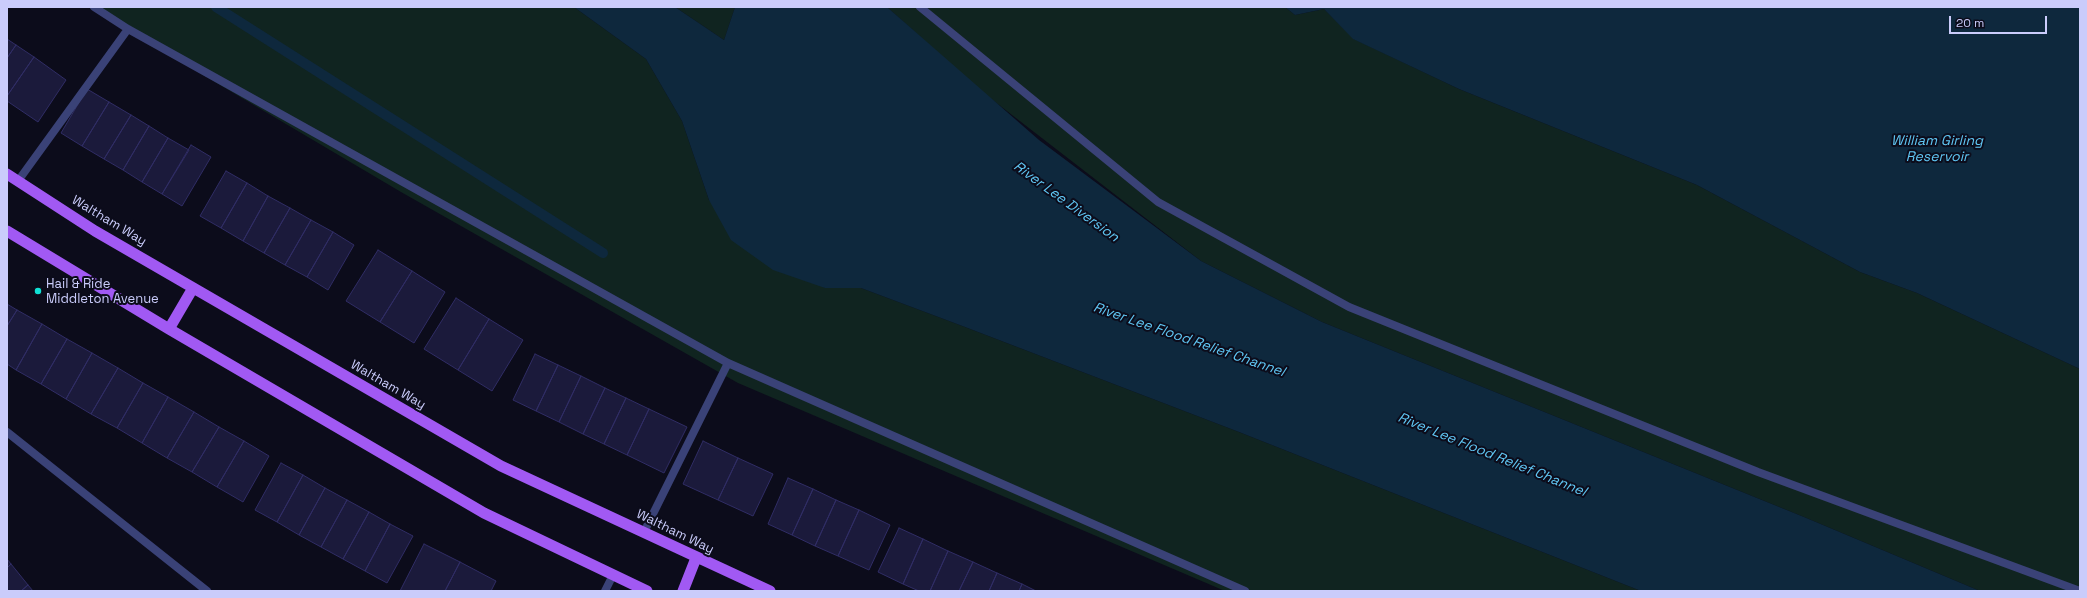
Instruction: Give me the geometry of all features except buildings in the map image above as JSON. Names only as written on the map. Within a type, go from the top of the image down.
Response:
[{"type":"main road","name":"Waltham Way","points":[[7,174],[95,231],[501,466],[644,532],[696,558],[770,591]]},
{"type":"main road","points":[[7,231],[484,513],[647,591]]},
{"type":"main road","points":[[169,328],[193,288]]},
{"type":"main road","points":[[682,591],[696,558]]},
{"type":"lane","points":[[94,7],[128,29],[728,363],[1245,591]]},
{"type":"lane","points":[[920,7],[1158,202],[1349,307],[1758,472],[2080,591]]},
{"type":"lane","points":[[18,181],[128,29]]},
{"type":"lane","points":[[644,532],[728,363]]},
{"type":"lane","points":[[7,432],[207,591]]},
{"type":"lane","points":[[605,591],[613,575]]},
{"type":"green space","points":[[88,7],[574,7],[646,59],[682,121],[709,200],[825,288],[861,288],[1239,432],[1641,591],[1225,591],[738,383],[401,192]]},
{"type":"green space","points":[[675,7],[735,7],[724,40]]},
{"type":"green space","points":[[887,7],[1285,7],[1295,15],[1324,9],[1354,39],[1459,89],[1697,185],[1860,272],[1917,293],[2080,369],[2080,591],[1980,591],[1804,517],[1322,322],[1201,261],[981,91]]},
{"type":"water","points":[[574,7],[675,7],[724,40],[735,7],[887,7],[1039,140],[1201,261],[1322,322],[1804,517],[1980,591],[1641,591],[1239,432],[861,288],[825,288],[773,270],[731,240],[709,200],[682,121],[646,59]]},
{"type":"water","name":"William Girling Reservoir","points":[[1285,7],[2080,7],[2080,369],[1917,293],[1860,272],[1697,185],[1459,89],[1353,39],[1324,9],[1295,15]]},
{"type":"waterway","points":[[216,7],[603,253]]},
{"type":"place","name":"Hail & Ride Middleton Avenue","points":[[38,291]]},
{"type":"water label","name":"River Lee Diversion","points":[[1066,202]]},
{"type":"water label","name":"River Lee Flood Relief Channel","points":[[1189,340]]},
{"type":"water label","name":"River Lee Flood Relief Channel","points":[[1492,455]]}]
